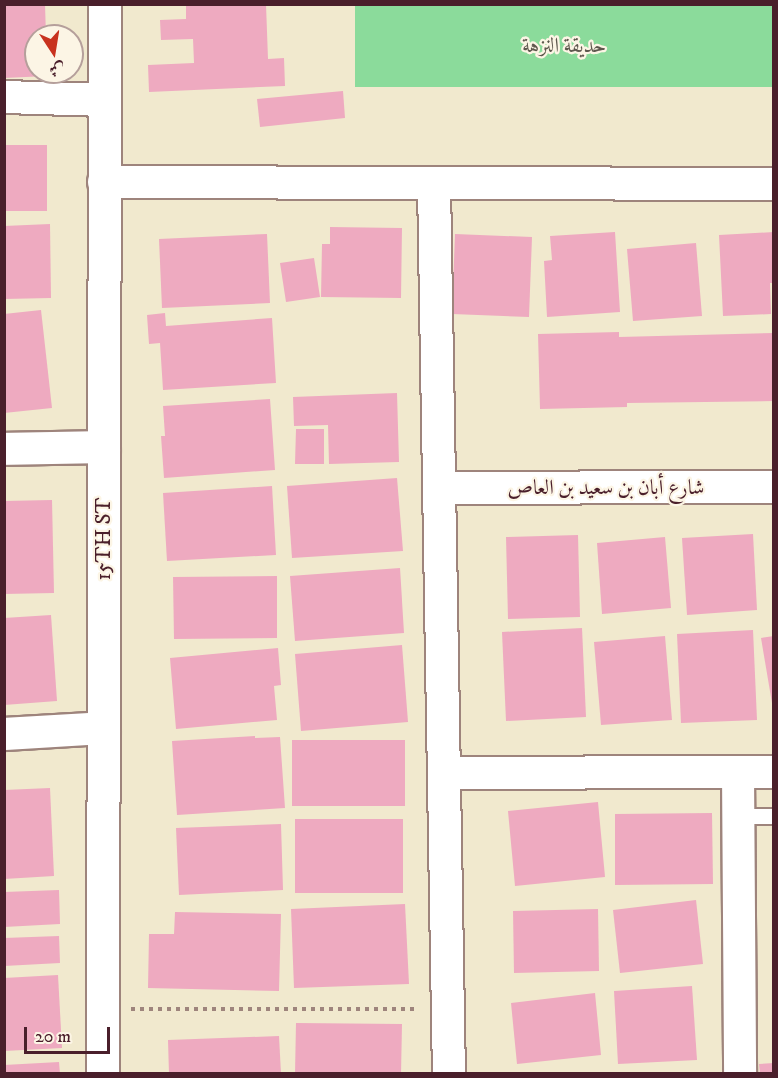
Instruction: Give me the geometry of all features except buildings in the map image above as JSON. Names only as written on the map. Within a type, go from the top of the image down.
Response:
[{"type":"street","name":"15TH ST","points":[[103,1074],[105,4]]},
{"type":"street","points":[[4,97],[105,100]]},
{"type":"street","points":[[104,182],[774,184]]},
{"type":"street","points":[[434,183],[449,1074]]},
{"type":"street","points":[[4,449],[104,447]]},
{"type":"street","name":"شارع أبان بن سعيد بن العاص","points":[[439,488],[774,487]]},
{"type":"street","points":[[4,734],[104,728]]},
{"type":"street","points":[[738,772],[740,1074]]},
{"type":"street","points":[[444,773],[774,772]]},
{"type":"lane","points":[[739,816],[774,816]]},
{"type":"path","points":[[103,1009],[448,1008]]},
{"type":"green space","name":"حديقة النزهة","points":[[355,5],[773,5],[773,87],[355,87]]}]
